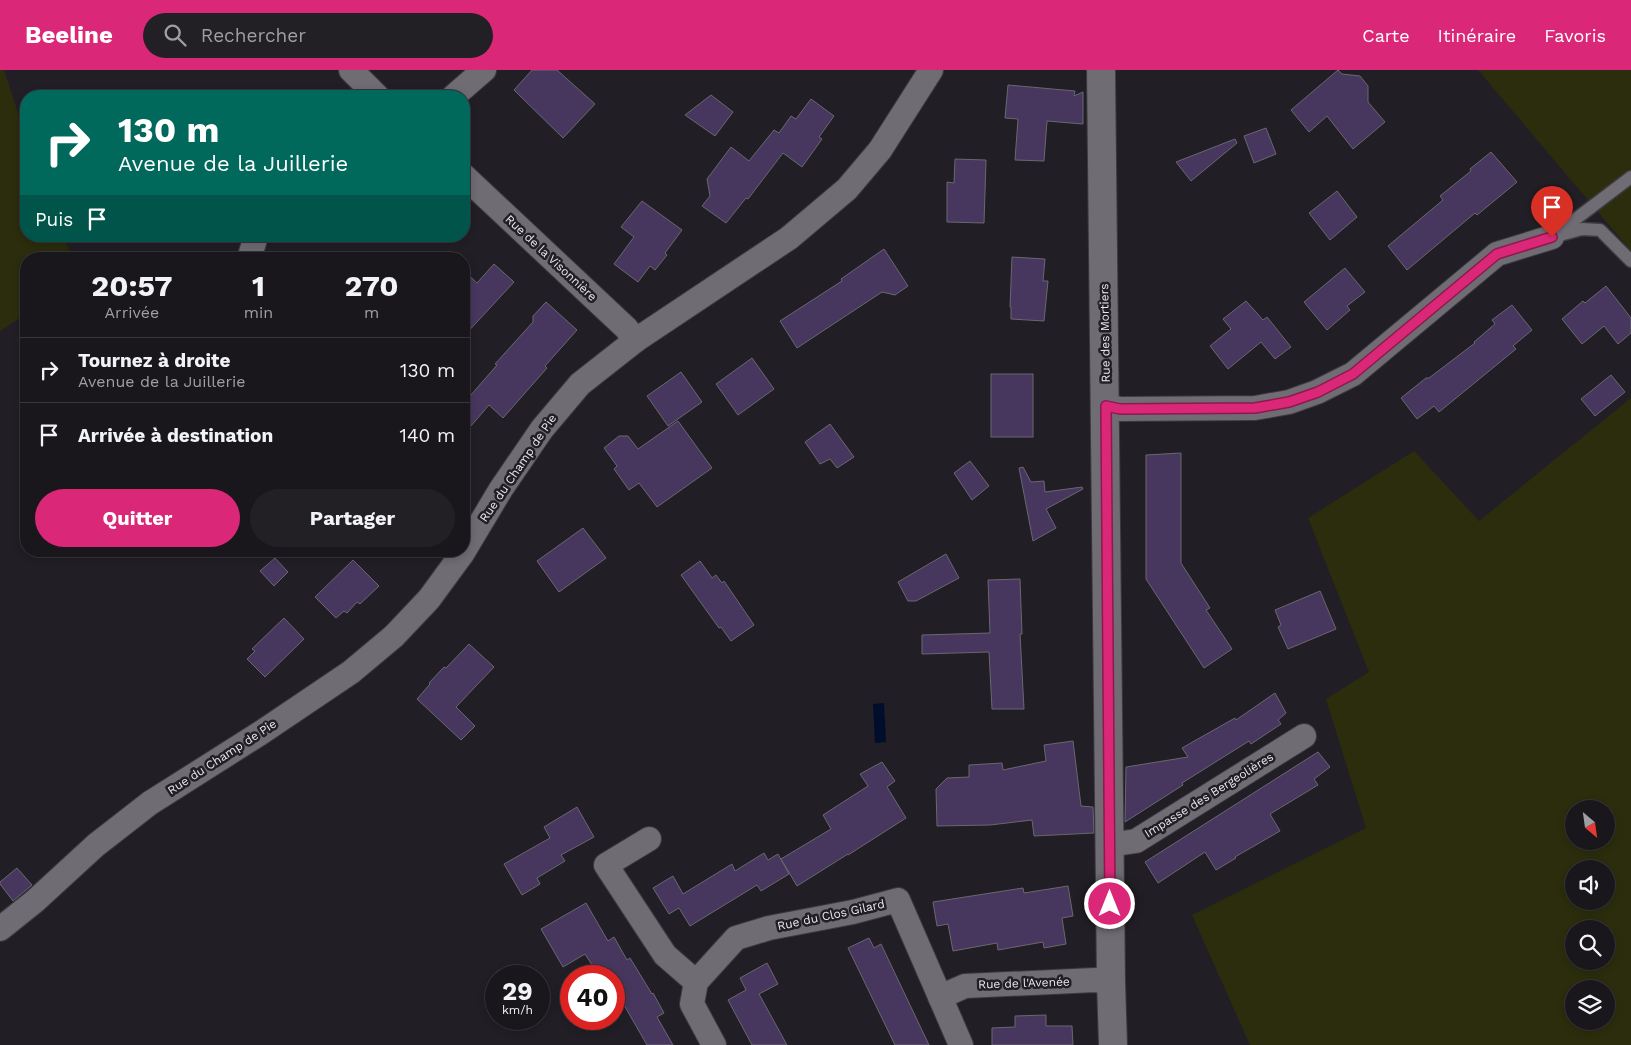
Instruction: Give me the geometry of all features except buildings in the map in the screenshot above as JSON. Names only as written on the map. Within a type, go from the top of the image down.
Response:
[{"type":"street","points":[[351,70],[368,90]]},
{"type":"street","points":[[461,90],[484,70]]},
{"type":"street","name":"Rue du Champ de Pie","points":[[470,540],[501,488],[542,429],[580,384],[636,340],[789,238],[847,188],[880,150],[931,70]]},
{"type":"street","name":"Rue des Mortiers","points":[[1101,70],[1106,406],[1109,845],[1114,1045]]},
{"type":"street","name":"Rue de la Visonnière","points":[[470,182],[619,321],[636,340]]},
{"type":"street","points":[[1106,406],[1120,409],[1255,408],[1289,402],[1318,392],[1353,374],[1497,254],[1552,237]]},
{"type":"street","name":"Rue du Champ de Pie","points":[[0,929],[36,901],[96,845],[150,803],[259,734],[344,677],[394,636],[429,599],[460,557]]},
{"type":"street","name":"Impasse des Bergeolières","points":[[1109,845],[1136,841],[1304,736]]},
{"type":"street","points":[[649,839],[606,865],[665,955],[696,982],[692,1004],[714,1045]]},
{"type":"street","name":"Rue du Clos Gilard","points":[[696,982],[736,938],[769,928],[854,912],[898,900],[961,1045]]},
{"type":"street","name":"Rue de l'Avenée","points":[[940,997],[965,986],[1095,980],[1111,982]]},
{"type":"lane","points":[[1552,237],[1631,177]]},
{"type":"lane","points":[[1552,237],[1582,229],[1600,230],[1631,261]]},
{"type":"green space","points":[[0,70],[4,70],[20,119],[20,242],[66,242],[70,252],[20,252],[20,318],[0,331]]},
{"type":"green space","points":[[1478,70],[1631,70],[1631,251]]},
{"type":"green space","points":[[1631,398],[1631,1045],[1250,1045],[1192,915],[1366,828],[1326,699],[1369,672],[1308,518],[1414,451],[1479,521]]},
{"type":"water","points":[[884,703],[886,742],[875,743],[873,704]]},
{"type":"route","points":[[1110,904],[1106,406],[1120,409],[1255,408],[1289,402],[1318,392],[1353,374],[1497,254],[1552,237]]}]
